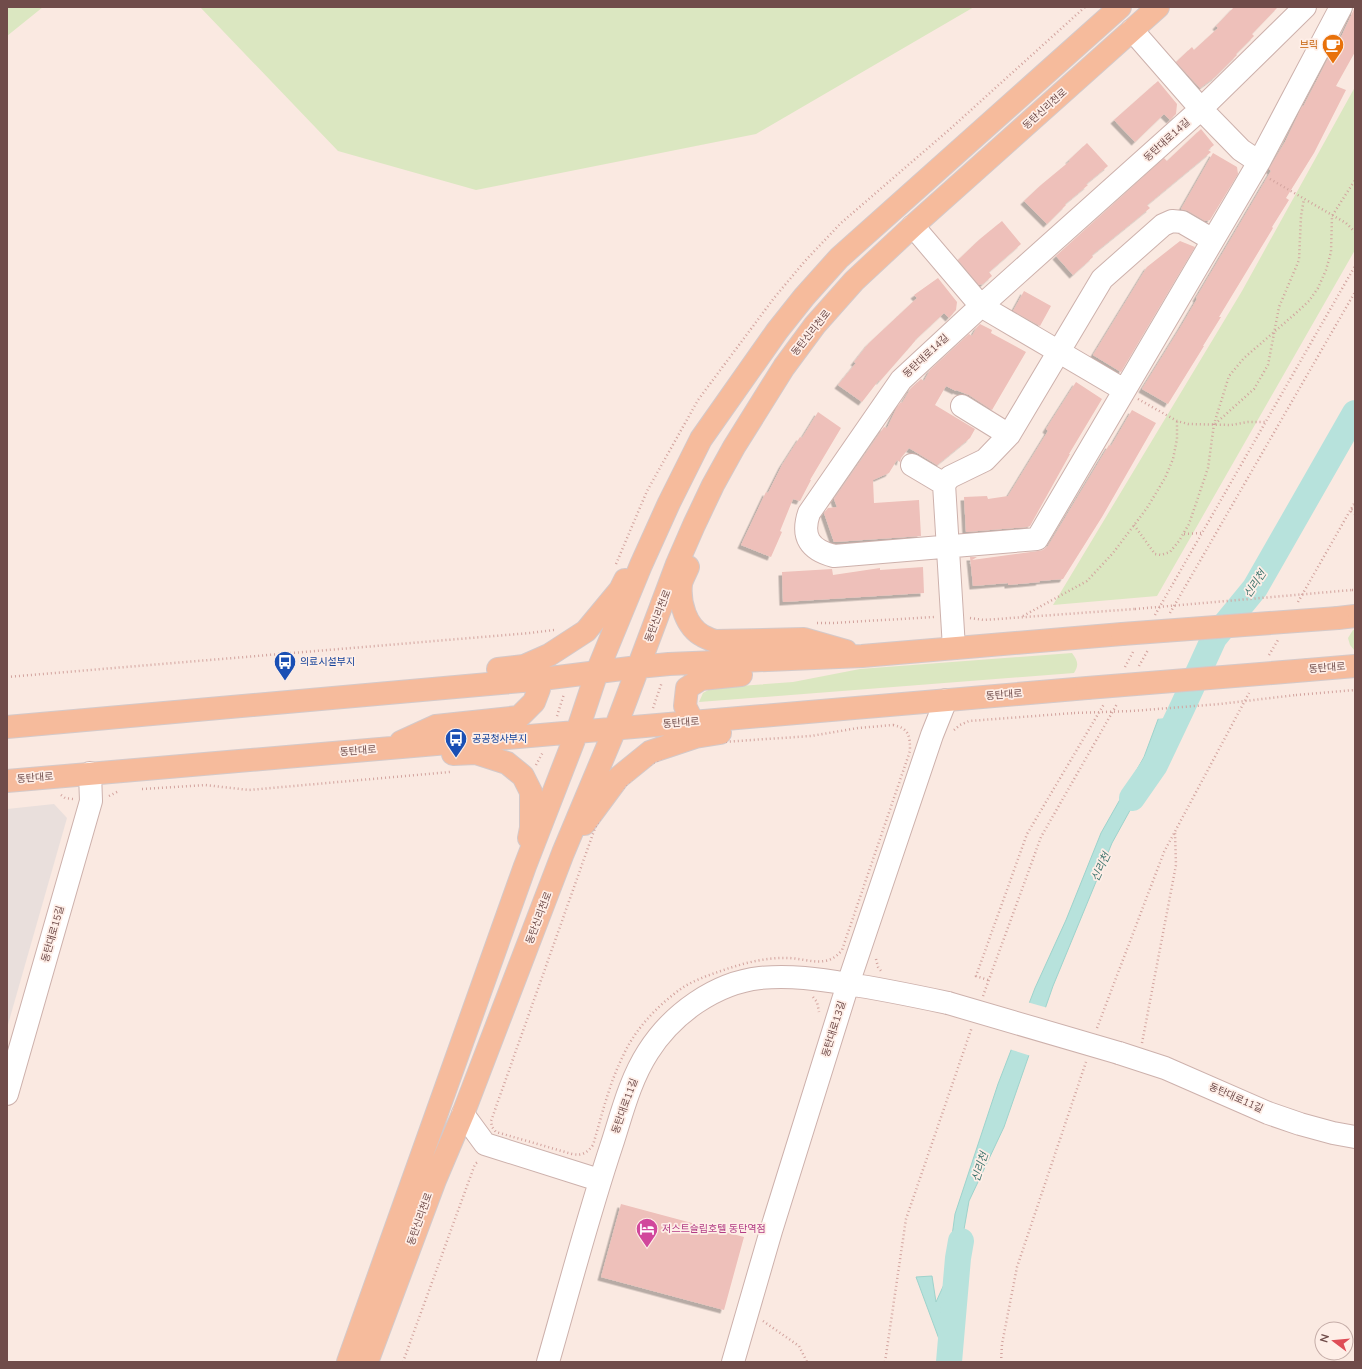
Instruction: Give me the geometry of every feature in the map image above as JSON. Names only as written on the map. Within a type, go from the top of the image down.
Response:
[{"type":"main road","name":"동탄신리천로","points":[[348,1362],[525,866],[577,732],[597,672],[641,565],[669,503],[701,440],[750,367],[790,314],[839,258],[1120,7]]},
{"type":"main road","name":"동탄신리천로","points":[[367,1362],[435,1180],[463,1114],[563,853],[615,729],[677,564],[713,485],[734,447],[784,367],[815,325],[854,281],[913,226],[1158,7]]},
{"type":"main road","points":[[734,447],[728,478],[690,559],[682,584],[683,607],[691,625],[702,636],[715,641],[804,639],[862,656]]},
{"type":"main road","points":[[395,692],[455,674],[524,666],[549,655],[586,631],[620,590],[646,537],[669,503]]},
{"type":"main road","points":[[7,727],[534,680],[638,666],[862,656],[1346,617]]},
{"type":"main road","points":[[693,722],[685,706],[687,688],[700,679],[802,670],[862,656]]},
{"type":"main road","name":"동탄대로","points":[[7,781],[1355,666]]},
{"type":"main road","points":[[387,748],[436,726],[519,716],[534,702],[539,689],[534,680]]},
{"type":"main road","points":[[563,853],[618,778],[650,752],[694,736],[764,726],[854,708]]},
{"type":"main road","points":[[387,748],[427,755],[476,753],[507,763],[523,776],[531,792],[531,828],[525,866]]},
{"type":"street","name":"동탄대로14길","points":[[1305,7],[1202,109],[981,306],[901,380],[809,513],[806,523],[807,536],[816,550],[834,556],[1037,539],[1259,162],[1341,7]]},
{"type":"street","points":[[1132,30],[1202,109],[1241,150],[1259,162]]},
{"type":"street","points":[[954,648],[944,484],[950,478],[985,460],[1009,435],[1102,279],[1163,225],[1172,221],[1182,222],[1213,240]]},
{"type":"street","points":[[913,226],[981,306],[1124,390]]},
{"type":"street","points":[[962,406],[1009,435]]},
{"type":"street","points":[[912,465],[944,484]]},
{"type":"street","name":"동탄대로13길","points":[[733,1362],[771,1231],[848,984],[932,735],[946,700]]},
{"type":"street","name":"동탄대로15길","points":[[7,1094],[91,801],[90,774]]},
{"type":"street","name":"동탄대로11길","points":[[548,1362],[599,1180],[631,1086],[648,1052],[668,1026],[686,1010],[707,996],[734,984],[759,978],[815,978],[948,1003],[1165,1068],[1300,1124],[1355,1137]]},
{"type":"street","points":[[463,1114],[485,1144],[599,1180]]},
{"type":"path","points":[[1259,162],[1268,178],[1346,223],[1355,232]]},
{"type":"path","points":[[1134,525],[1155,554],[1161,555],[1170,552],[1179,542],[1189,524],[1208,468],[1214,424],[1229,376],[1244,358],[1309,301],[1318,288],[1326,270],[1331,252],[1332,216],[1355,180]]},
{"type":"path","points":[[1214,424],[1254,389],[1268,365],[1278,307],[1299,260],[1300,216],[1304,199]]},
{"type":"path","points":[[1124,390],[1177,422],[1188,424],[1231,425],[1248,422],[1265,422]]},
{"type":"path","points":[[1020,617],[1088,581],[1113,553],[1147,508],[1165,478],[1173,458],[1177,439],[1177,422]]},
{"type":"path","points":[[1297,605],[1355,502]]},
{"type":"path","points":[[1350,511],[1355,506]]},
{"type":"path","points":[[1350,511],[1355,514]]},
{"type":"path","points":[[1183,534],[1202,533]]},
{"type":"path","points":[[812,622],[832,624],[952,616],[984,620],[1135,609],[1353,590]]},
{"type":"path","points":[[7,677],[530,634],[562,628]]},
{"type":"path","points":[[1266,661],[1281,633]]},
{"type":"path","points":[[1097,1030],[1164,852],[1251,689]]},
{"type":"path","points":[[951,735],[960,725],[969,721],[1220,704],[1355,690]]},
{"type":"path","points":[[893,725],[906,730],[909,735],[910,751],[842,950],[838,955],[827,961],[820,962],[789,958],[770,958],[746,963],[702,978],[682,988],[650,1017],[632,1039],[623,1055],[614,1077],[593,1145],[586,1153],[578,1156],[496,1132],[492,1127],[491,1121],[595,828],[610,802],[642,769],[664,757],[708,743],[810,736],[858,728],[893,725]]},
{"type":"path","points":[[142,789],[205,785],[249,790],[451,772]]},
{"type":"path","points":[[106,800],[110,794],[126,790]]},
{"type":"path","points":[[1142,1045],[1176,865],[1175,833]]},
{"type":"path","points":[[876,953],[875,958],[878,967],[884,972]]},
{"type":"path","points":[[980,1002],[988,980]]},
{"type":"path","points":[[885,1362],[906,1219],[973,1025]]},
{"type":"path","points":[[1001,1362],[1002,1344],[1017,1267],[1087,1059]]},
{"type":"path","points":[[403,1362],[475,1164],[479,1160]]},
{"type":"path","points":[[748,1312],[769,1324],[799,1346],[807,1362]]},
{"type":"shaded area","points":[[54,804],[67,818],[7,1028],[7,809]]},
{"type":"green space","points":[[7,7],[43,7],[7,36]]},
{"type":"green space","points":[[200,7],[974,7],[756,134],[476,190],[338,151]]},
{"type":"green space","points":[[1355,87],[1355,250],[1157,596],[1053,605],[1242,291]]},
{"type":"green space","points":[[1353,630],[1355,630],[1355,651],[1350,645],[1348,638]]},
{"type":"green space","points":[[1072,653],[1076,658],[1077,663],[1077,668],[1074,673],[699,702],[703,693],[712,688],[793,682],[860,669]]},
{"type":"water","points":[[1182,655],[1195,657],[1155,765],[1112,843],[1053,986],[1004,1127],[969,1201],[957,1269],[952,1321],[953,1362],[938,1362],[939,1339],[916,1277],[932,1276],[936,1302],[946,1280],[955,1214],[998,1084],[1035,988],[1066,920],[1101,833],[1144,757]]},
{"type":"pier","points":[[1180,654],[1196,655],[1197,657],[1175,717],[1156,719]]},
{"type":"pier","points":[[1027,1002],[1048,1008],[1031,1056],[1009,1049]]},
{"type":"building","points":[[1234,7],[1278,7],[1252,34],[1254,36],[1236,54],[1237,55],[1215,77],[1200,88],[1176,62],[1192,47],[1194,50],[1218,28],[1216,26]]},
{"type":"building","points":[[1355,7],[1355,52],[1336,86],[1346,90],[1314,153],[1286,198],[1289,200],[1219,317],[1221,317],[1204,346],[1168,404],[1142,389],[1180,328],[1197,299],[1196,298],[1271,171],[1269,169],[1285,142],[1302,106],[1303,107],[1334,47],[1336,48]]},
{"type":"building","points":[[1158,81],[1177,104],[1176,114],[1170,120],[1164,114],[1135,142],[1114,120]]},
{"type":"building","points":[[1201,129],[1214,145],[1208,150],[1211,152],[1147,205],[1150,208],[1092,255],[1093,257],[1073,275],[1056,256],[1164,158],[1167,161]]},
{"type":"building","points":[[1087,143],[1108,166],[1086,184],[1088,185],[1065,204],[1066,205],[1047,224],[1024,201],[1070,161],[1069,160]]},
{"type":"building","points":[[1213,153],[1237,167],[1238,174],[1210,220],[1205,221],[1188,211],[1181,209]]},
{"type":"building","points":[[1002,221],[1021,244],[989,272],[992,276],[983,284],[979,285],[958,260]]},
{"type":"building","points":[[1180,241],[1195,247],[1121,372],[1093,355],[1147,267]]},
{"type":"building","points":[[938,278],[957,302],[956,310],[949,318],[944,313],[915,340],[880,381],[879,380],[862,402],[838,385],[856,363],[854,362],[869,343],[917,298],[914,295]]},
{"type":"building","points":[[1024,291],[1051,306],[1040,326],[1013,311]]},
{"type":"building","points":[[980,324],[992,330],[991,333],[1026,352],[992,410],[969,395],[946,386],[935,405],[975,429],[970,438],[937,465],[909,448],[901,458],[900,462],[897,460],[889,473],[873,480],[874,503],[919,500],[921,536],[834,542],[824,513],[828,508],[837,507],[834,499],[884,427],[887,428],[897,407],[901,402],[902,403],[911,388],[921,379],[924,381],[930,370],[969,334],[972,336]]},
{"type":"building","points":[[1076,382],[1102,399],[1069,454],[1030,526],[966,532],[964,497],[987,496],[988,499],[1008,496],[1048,431],[1046,429]]},
{"type":"building","points":[[1132,410],[1156,423],[1102,517],[1063,579],[1008,585],[1008,583],[973,586],[970,557],[977,557],[972,560],[1038,551],[1043,550],[1048,546]]},
{"type":"building","points":[[818,412],[841,428],[810,480],[800,501],[793,499],[780,531],[782,532],[771,557],[741,545],[766,492],[768,493],[782,465],[800,437],[802,438]]},
{"type":"building","points":[[923,567],[924,593],[783,602],[782,572],[832,569],[833,575],[880,568],[880,570]]},
{"type":"building","points":[[621,1204],[744,1237],[724,1310],[601,1277]]},
{"type":"waterway","name":"신리천","points":[[1132,798],[1155,765],[1214,638],[1255,588],[1355,413]]},
{"type":"waterway","name":"신리천","points":[[949,1362],[958,1258],[961,1241]]},
{"type":"place","name":"브릭","points":[[1333,64]]},
{"type":"place","name":"의료시설부지","points":[[285,682]]},
{"type":"place","name":"공공청사부지","points":[[456,758]]},
{"type":"place","name":"저스트슬립호텔 동탄역점","points":[[647,1248]]}]
